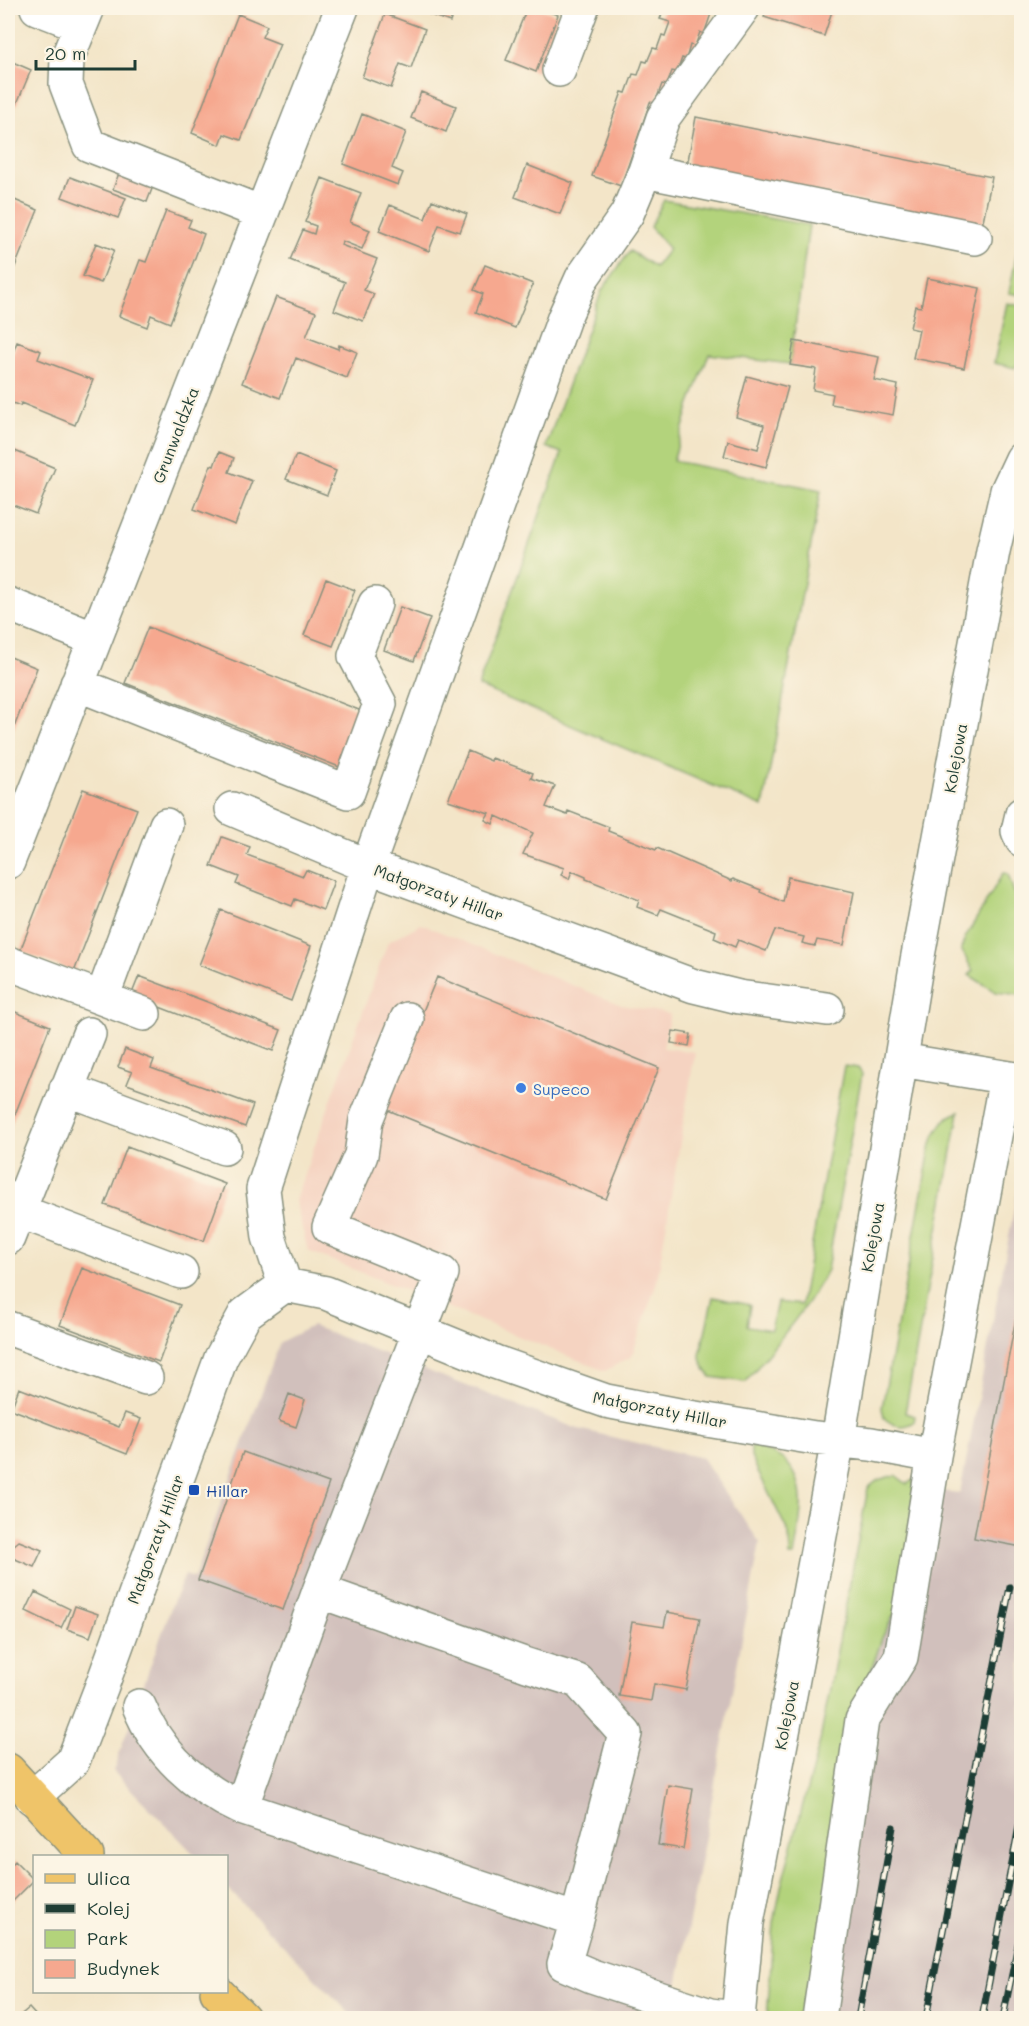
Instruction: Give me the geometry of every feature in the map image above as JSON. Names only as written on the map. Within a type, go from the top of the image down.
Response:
[{"type":"main road","points":[[8,1770],[85,1855]]},
{"type":"main road","points":[[218,1993],[243,2019]]},
{"type":"street","points":[[37,8],[85,16],[67,59],[66,84],[89,145],[262,213]]},
{"type":"street","points":[[559,70],[582,8]]},
{"type":"street","points":[[232,809],[368,866],[564,318],[582,278],[627,214],[663,118],[743,8]]},
{"type":"street","name":"Grunwaldzka","points":[[8,862],[262,213],[337,9]]},
{"type":"street","points":[[645,171],[975,238]]},
{"type":"street","name":"Kolejowa","points":[[736,2019],[747,1923],[838,1440],[922,938],[993,551],[1007,491],[1022,459]]},
{"type":"street","points":[[8,604],[95,639]]},
{"type":"street","points":[[77,684],[348,792],[380,704],[355,656],[375,604]]},
{"type":"street","points":[[1022,814],[1018,831],[1022,840]]},
{"type":"street","points":[[102,998],[166,825]]},
{"type":"street","name":"Małgorzaty Hillar","points":[[285,1285],[269,1237],[263,1189],[368,866],[694,986],[739,997],[827,1009]]},
{"type":"street","points":[[8,963],[144,1014]]},
{"type":"street","points":[[241,1808],[319,1591],[442,1273],[329,1227],[361,1155],[366,1120],[407,1019]]},
{"type":"street","points":[[89,1034],[11,1219],[181,1272]]},
{"type":"street","points":[[819,2019],[862,1720],[901,1658],[934,1456],[1014,1079],[901,1060]]},
{"type":"street","points":[[66,1089],[224,1148]]},
{"type":"street","name":"Małgorzaty Hillar","points":[[32,1798],[73,1761],[221,1358],[245,1314],[285,1285],[326,1293],[495,1362],[606,1401],[689,1417],[815,1438],[871,1444],[934,1456]]},
{"type":"street","points":[[8,1328],[146,1378]]},
{"type":"street","points":[[319,1591],[578,1681],[625,1734],[564,1964],[592,1976],[710,2015],[736,2019]]},
{"type":"street","points":[[139,1706],[145,1721],[158,1740],[186,1774],[220,1798],[241,1808],[577,1920]]},
{"type":"shaded area","points":[[421,924],[621,1005],[670,1014],[663,1048],[695,1052],[657,1281],[632,1356],[605,1371],[308,1251],[295,1200],[388,942]]},
{"type":"shaded area","points":[[1021,1173],[1021,2018],[782,2018],[874,1483],[960,1493]]},
{"type":"shaded area","points":[[312,1326],[578,1429],[702,1458],[760,1543],[671,2018],[354,2018],[228,1889],[228,1855],[195,1855],[113,1771],[173,1602],[185,1575],[194,1578],[280,1342]]},
{"type":"green space","points":[[664,200],[809,225],[790,364],[709,354],[689,407],[673,461],[821,490],[763,807],[478,686],[562,453],[546,447],[602,290],[630,251],[655,267],[669,249],[650,227]]},
{"type":"green space","points":[[1021,234],[1021,295],[1009,293]]},
{"type":"green space","points":[[1007,303],[1021,306],[1021,357],[1015,368],[994,363]]},
{"type":"green space","points":[[1003,873],[1008,874],[1021,914],[1021,995],[996,992],[969,975],[973,971],[961,949],[965,938]]},
{"type":"green space","points":[[844,1066],[858,1068],[862,1074],[827,1270],[800,1314],[746,1382],[711,1377],[704,1368],[700,1355],[713,1297],[750,1305],[747,1326],[771,1330],[777,1302],[801,1305]]},
{"type":"green space","points":[[959,1112],[905,1413],[915,1416],[914,1422],[898,1426],[884,1418],[882,1408],[931,1144],[941,1124],[948,1117]]},
{"type":"green space","points":[[751,1445],[785,1461],[798,1482],[801,1506],[794,1556],[790,1556],[789,1534],[751,1457]]},
{"type":"green space","points":[[895,1475],[907,1484],[914,1479],[907,1589],[882,1638],[866,1686],[805,2018],[767,2018],[774,1923],[781,1887],[820,1741],[868,1488],[878,1480]]},
{"type":"building","points":[[411,8],[455,8],[450,22]]},
{"type":"building","points":[[527,8],[538,8],[558,15],[536,72],[506,60]]},
{"type":"building","points":[[664,8],[713,8],[704,34],[700,32],[695,46],[690,45],[686,59],[682,58],[677,72],[672,71],[667,85],[662,84],[655,103],[650,102],[621,186],[592,176],[622,92],[626,93],[633,74],[638,75],[643,61],[647,62],[653,48],[657,49],[662,35],[665,36],[670,22],[660,19]]},
{"type":"building","points":[[767,8],[833,8],[824,36],[764,17]]},
{"type":"building","points":[[238,14],[267,26],[262,37],[280,44],[241,140],[224,134],[220,145],[192,133]]},
{"type":"building","points":[[385,14],[425,29],[411,68],[400,64],[391,88],[362,77]]},
{"type":"building","points":[[8,60],[31,70],[8,125]]},
{"type":"building","points":[[421,92],[456,106],[446,132],[411,118]]},
{"type":"building","points":[[362,114],[406,132],[392,168],[403,173],[398,185],[343,164]]},
{"type":"building","points":[[696,117],[992,177],[982,226],[687,166]]},
{"type":"building","points":[[527,165],[573,183],[560,214],[515,197]]},
{"type":"building","points":[[121,168],[155,181],[147,202],[113,189]]},
{"type":"building","points":[[70,177],[126,198],[118,218],[62,197]]},
{"type":"building","points":[[322,178],[361,193],[350,222],[370,230],[362,249],[342,241],[341,245],[377,259],[364,290],[374,294],[363,321],[334,310],[345,282],[290,260],[303,230],[314,234],[316,226],[305,222]]},
{"type":"building","points":[[10,198],[38,210],[8,284],[8,200]]},
{"type":"building","points":[[432,200],[467,214],[460,232],[439,225],[429,251],[379,231],[390,205],[425,219]]},
{"type":"building","points":[[166,211],[191,220],[188,227],[204,234],[170,323],[151,315],[147,327],[119,316],[140,260],[146,262]]},
{"type":"building","points":[[96,243],[114,250],[101,283],[83,276]]},
{"type":"building","points":[[485,265],[533,284],[515,328],[476,312],[483,294],[474,290]]},
{"type":"building","points":[[927,278],[980,288],[964,368],[913,358],[919,330],[910,328],[915,306],[921,307]]},
{"type":"building","points":[[276,297],[316,312],[306,337],[338,349],[339,345],[357,352],[347,378],[296,358],[280,398],[242,383]]},
{"type":"building","points":[[794,341],[879,357],[874,380],[898,385],[893,415],[831,404],[833,394],[813,390],[816,369],[790,365]]},
{"type":"building","points":[[17,342],[41,351],[38,359],[93,380],[75,425],[21,403],[20,406],[8,401],[8,365]]},
{"type":"building","points":[[747,376],[788,387],[766,467],[724,456],[728,441],[758,449],[764,425],[736,417]]},
{"type":"building","points":[[8,448],[55,468],[36,514],[8,503]]},
{"type":"building","points":[[219,452],[234,458],[229,472],[252,481],[235,525],[194,509],[211,465],[214,466]]},
{"type":"building","points":[[296,455],[336,471],[327,495],[286,479]]},
{"type":"building","points":[[326,579],[355,590],[333,646],[304,635]]},
{"type":"building","points":[[400,607],[430,618],[414,661],[384,650]]},
{"type":"building","points":[[148,627],[364,712],[342,768],[125,683]]},
{"type":"building","points":[[8,656],[37,668],[8,743]]},
{"type":"building","points":[[468,751],[491,761],[492,758],[533,773],[531,778],[555,786],[546,807],[567,815],[568,811],[609,827],[608,831],[656,850],[657,848],[732,881],[733,879],[761,890],[760,892],[783,902],[788,877],[854,892],[844,945],[817,940],[815,946],[802,943],[804,937],[775,930],[766,951],[738,940],[735,947],[714,938],[716,931],[661,909],[658,915],[637,907],[639,900],[572,871],[569,879],[561,875],[564,868],[523,854],[533,833],[496,816],[493,824],[485,820],[489,813],[448,800]]},
{"type":"building","points":[[83,789],[137,809],[74,972],[20,951]]},
{"type":"building","points":[[222,837],[250,847],[247,855],[303,876],[306,870],[334,881],[323,910],[295,899],[292,906],[236,884],[239,877],[211,866]]},
{"type":"building","points":[[221,910],[311,946],[291,1001],[199,965]]},
{"type":"building","points":[[139,976],[281,1030],[273,1051],[131,996]]},
{"type":"building","name":"Supeco","points":[[437,977],[659,1068],[606,1199],[383,1108]]},
{"type":"building","points":[[8,1009],[50,1026],[8,1132]]},
{"type":"building","points":[[673,1031],[691,1034],[689,1046],[671,1043]]},
{"type":"building","points":[[125,1049],[154,1060],[151,1068],[253,1105],[245,1127],[127,1084],[132,1072],[118,1067]]},
{"type":"building","points":[[127,1147],[225,1184],[204,1241],[105,1205]]},
{"type":"building","points":[[82,1268],[180,1305],[159,1362],[60,1325]]},
{"type":"building","points":[[1020,1297],[1022,1297],[1022,1547],[974,1538]]},
{"type":"building","points":[[19,1388],[119,1427],[125,1413],[141,1419],[127,1454],[11,1409]]},
{"type":"building","points":[[289,1394],[305,1400],[296,1427],[279,1421]]},
{"type":"building","points":[[243,1452],[329,1483],[283,1610],[198,1580]]},
{"type":"building","points":[[19,1541],[42,1550],[34,1567],[8,1556],[8,1550]]},
{"type":"building","points":[[35,1592],[70,1609],[61,1628],[26,1611]]},
{"type":"building","points":[[75,1606],[98,1614],[90,1637],[67,1629]]},
{"type":"building","points":[[667,1612],[700,1618],[686,1690],[654,1684],[651,1701],[619,1696],[632,1622],[664,1627]]},
{"type":"building","points":[[668,1785],[693,1789],[683,1849],[658,1845]]},
{"type":"building","points":[[15,1861],[33,1881],[8,1906],[8,1868]]},
{"type":"building","points":[[29,2008],[38,2018],[17,2018]]},
{"type":"railway","points":[[926,2018],[1010,1587]]},
{"type":"railway","points":[[982,2018],[1022,1811]]},
{"type":"railway","points":[[858,2018],[893,1827]]},
{"type":"railway","points":[[1003,2018],[1022,1925]]},
{"type":"place","name":"Supeco","points":[[521,1088]]},
{"type":"place","name":"Hillar","points":[[194,1490]]}]
